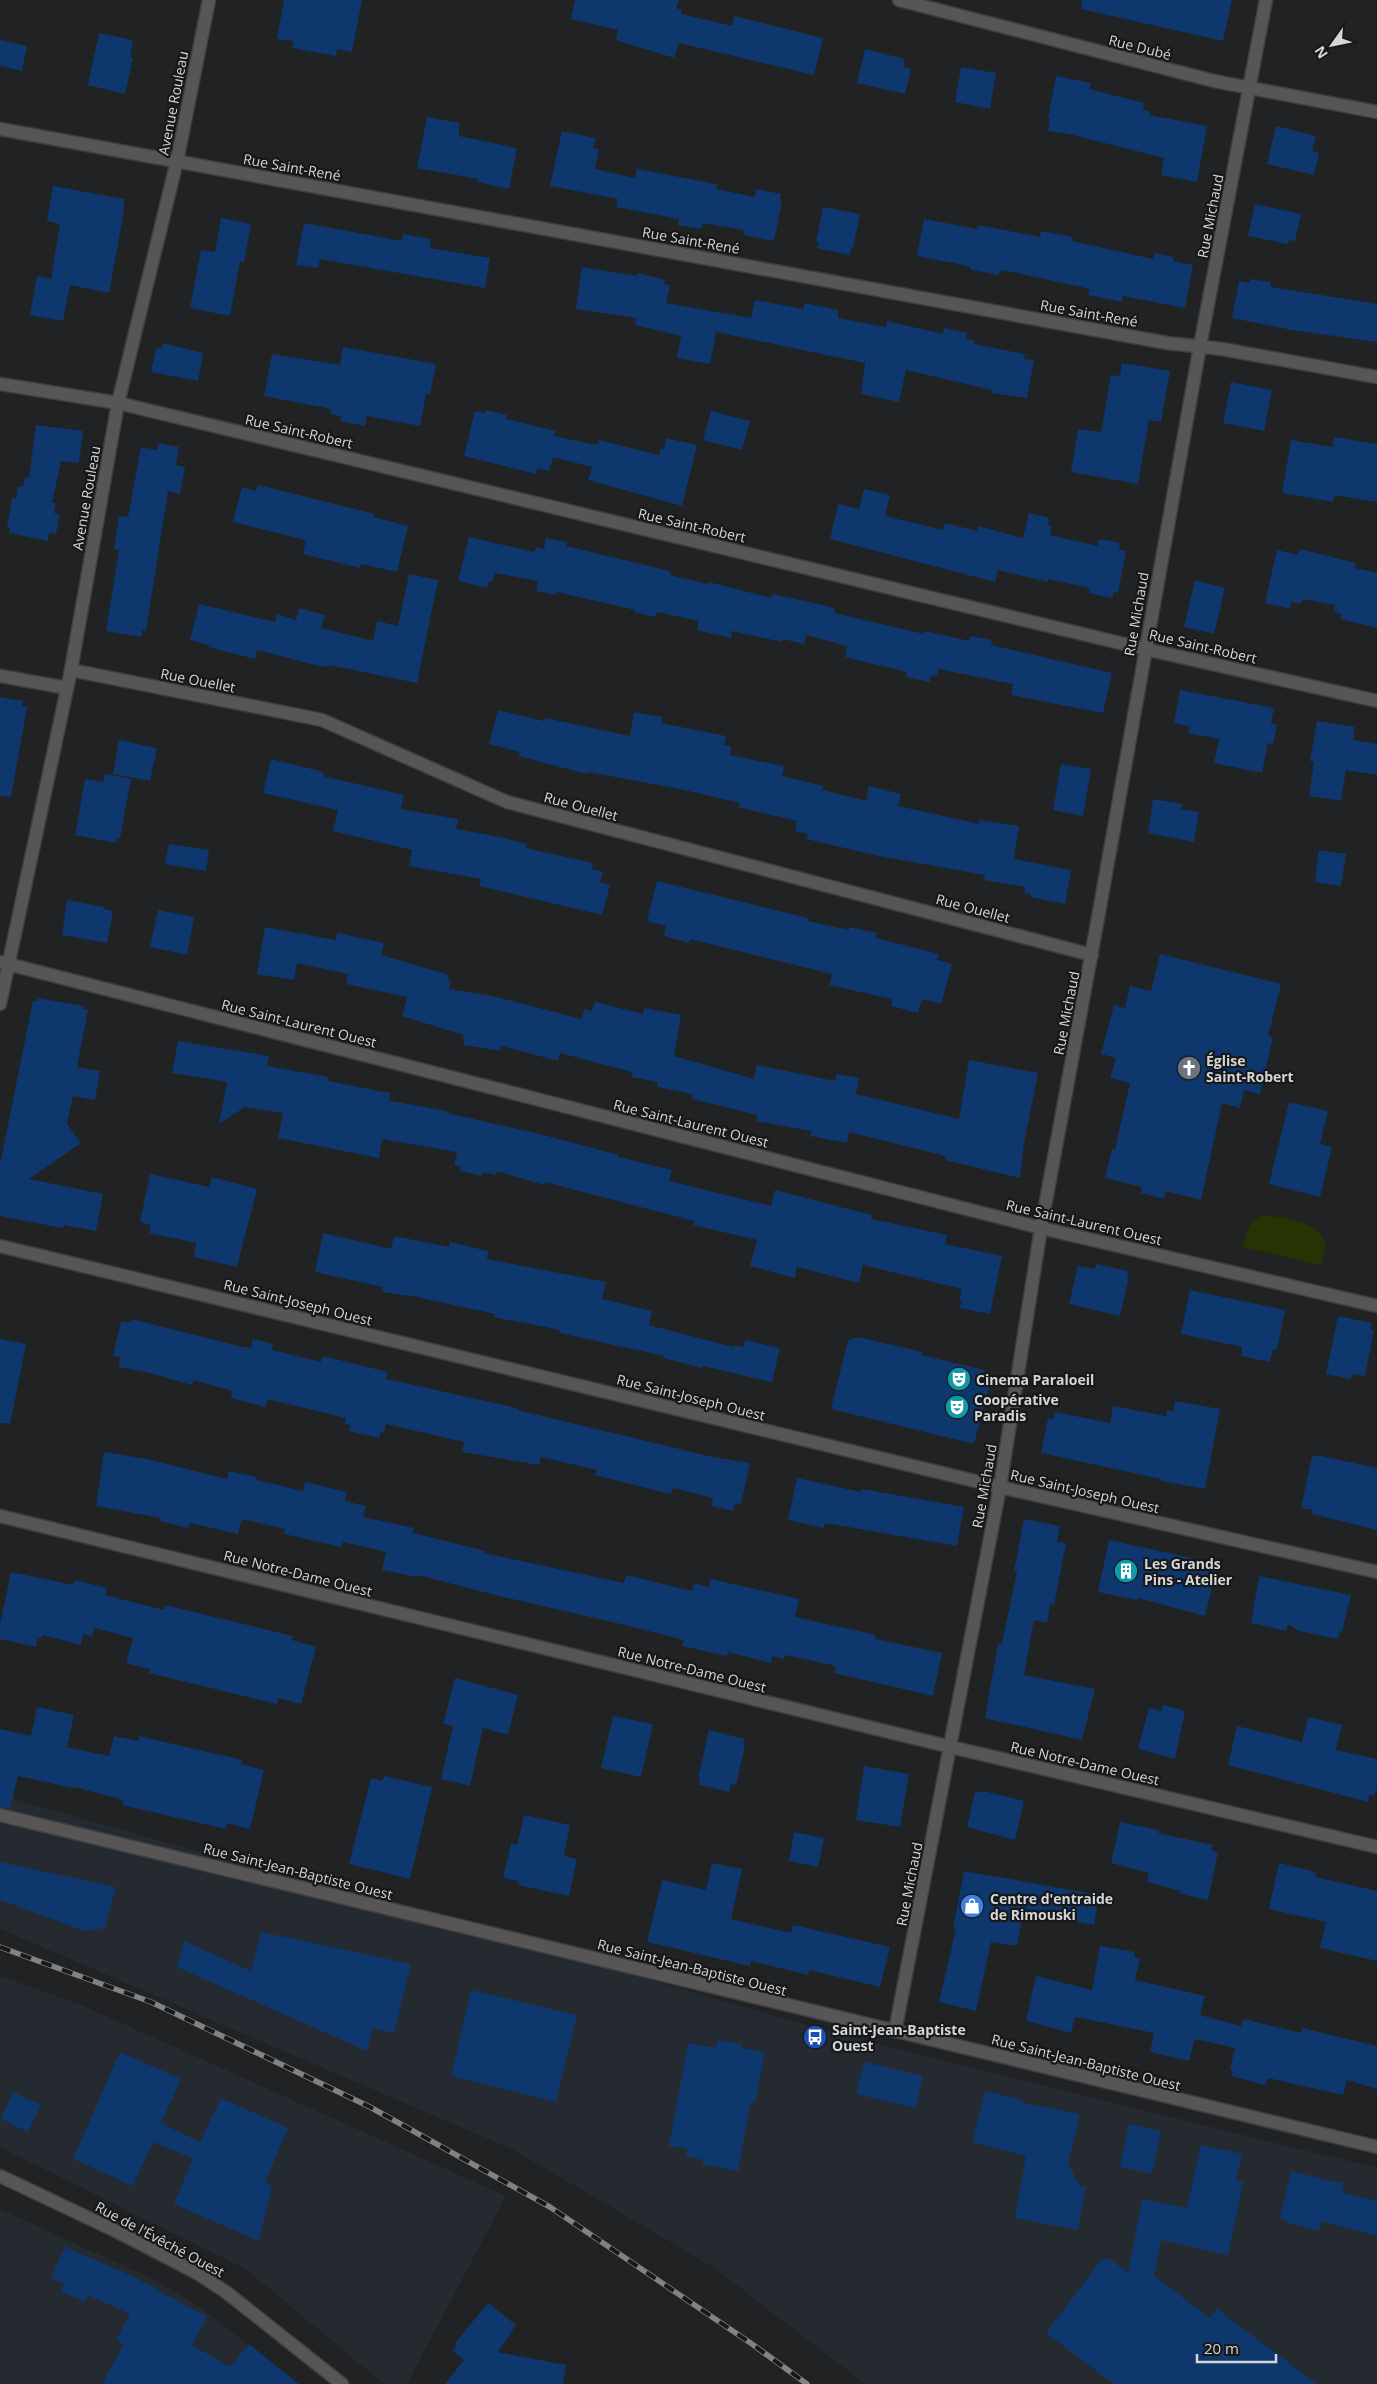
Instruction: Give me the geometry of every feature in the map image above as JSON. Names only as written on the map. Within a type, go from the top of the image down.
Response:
[{"type":"street","name":"Avenue Rouleau","points":[[0,1004],[4,963],[71,670],[118,403],[177,162],[209,0]]},
{"type":"street","name":"Rue Dubé","points":[[898,0],[1250,89],[1377,112]]},
{"type":"street","name":"Rue Michaud","points":[[895,2031],[1000,1487],[1041,1228],[1092,955],[1200,346],[1266,0]]},
{"type":"street","name":"Rue Saint-René","points":[[0,129],[1167,343],[1200,346],[1377,376]]},
{"type":"street","name":"Rue Saint-Robert","points":[[0,384],[118,403],[1145,649],[1377,701]]},
{"type":"street","name":"Rue Ouellet","points":[[71,670],[322,720],[507,802],[1092,955]]},
{"type":"street","points":[[0,676],[67,688]]},
{"type":"street","name":"Rue Saint-Laurent Ouest","points":[[4,963],[1041,1228],[1377,1306]]},
{"type":"street","name":"Rue Saint-Joseph Ouest","points":[[0,1246],[1000,1487],[1377,1572]]},
{"type":"street","name":"Rue Notre-Dame Ouest","points":[[0,1516],[951,1747],[1377,1847]]},
{"type":"street","name":"Rue Saint-Jean-Baptiste Ouest","points":[[0,1815],[1377,2147]]},
{"type":"street","name":"Rue de l'Évêché Ouest","points":[[0,2176],[118,2232],[197,2273],[226,2292],[342,2384]]},
{"type":"shaded area","points":[[0,1795],[842,2035],[1377,2168],[1377,2384],[865,2384],[713,2267],[514,2150],[0,1929]]},
{"type":"shaded area","points":[[0,1976],[79,2004],[506,2196],[407,2384],[384,2384],[247,2270],[0,2147]]},
{"type":"shaded area","points":[[0,2209],[157,2281],[204,2310],[297,2384],[0,2384]]},
{"type":"green space","points":[[1260,1216],[1298,1221],[1318,1232],[1326,1246],[1321,1265],[1242,1247],[1250,1224]]},
{"type":"building","points":[[284,0],[362,0],[352,52],[337,49],[336,56],[292,48],[294,41],[277,39]]},
{"type":"building","points":[[575,0],[679,0],[676,8],[682,10],[681,14],[732,26],[734,16],[823,38],[814,75],[679,43],[674,58],[616,40],[618,30],[571,19]]},
{"type":"building","points":[[1082,0],[1232,0],[1223,41],[1081,9]]},
{"type":"building","points":[[99,33],[133,40],[130,57],[133,58],[125,94],[88,85]]},
{"type":"building","points":[[0,40],[27,46],[22,71],[0,66]]},
{"type":"building","points":[[865,49],[905,59],[903,67],[911,69],[905,94],[857,83]]},
{"type":"building","points":[[961,67],[996,73],[990,109],[955,102]]},
{"type":"building","points":[[1056,76],[1091,83],[1089,89],[1144,103],[1143,110],[1150,111],[1149,115],[1207,126],[1197,182],[1161,175],[1164,158],[1069,134],[1048,131],[1050,118],[1048,118]]},
{"type":"building","points":[[427,117],[459,123],[459,136],[517,148],[509,189],[477,182],[478,179],[417,168]]},
{"type":"building","points":[[1276,126],[1316,136],[1312,151],[1319,153],[1314,175],[1267,164]]},
{"type":"building","points":[[562,131],[596,138],[593,148],[599,149],[595,169],[635,178],[637,169],[717,184],[716,189],[755,197],[756,189],[781,194],[780,201],[782,201],[774,241],[743,235],[744,230],[703,223],[701,229],[678,225],[679,219],[616,207],[618,199],[550,186]]},
{"type":"building","points":[[53,186],[124,199],[124,211],[109,293],[70,285],[63,321],[30,315],[37,276],[51,279],[60,224],[47,221]]},
{"type":"building","points":[[1255,204],[1301,214],[1295,241],[1289,240],[1288,244],[1248,236]]},
{"type":"building","points":[[823,207],[860,214],[850,255],[817,248],[819,242],[816,242]]},
{"type":"building","points":[[221,218],[251,224],[244,262],[240,261],[230,316],[190,308],[201,250],[215,252]]},
{"type":"building","points":[[924,219],[977,229],[978,225],[1040,237],[1041,231],[1073,237],[1072,241],[1153,259],[1154,253],[1174,257],[1173,261],[1193,265],[1185,308],[1123,296],[1122,302],[1088,295],[1090,289],[1003,270],[1003,272],[999,271],[999,275],[972,270],[968,266],[917,256]]},
{"type":"building","points":[[304,223],[402,241],[403,234],[431,239],[430,248],[490,258],[485,288],[320,259],[318,268],[296,265]]},
{"type":"building","points":[[582,267],[637,276],[638,273],[665,280],[664,284],[670,285],[666,303],[751,318],[755,300],[803,309],[805,303],[838,310],[838,318],[886,327],[887,321],[943,334],[944,328],[967,333],[966,339],[974,340],[973,344],[1025,354],[1024,359],[1034,360],[1027,398],[991,393],[992,390],[906,370],[899,402],[861,394],[865,363],[716,332],[710,364],[677,358],[681,336],[635,325],[636,318],[576,309]]},
{"type":"building","points":[[1251,279],[1270,282],[1271,287],[1377,304],[1377,342],[1292,330],[1232,318],[1239,281],[1250,283]]},
{"type":"building","points":[[163,343],[203,353],[198,381],[151,372],[156,348],[162,349]]},
{"type":"building","points":[[343,347],[436,364],[430,395],[426,394],[420,426],[367,416],[365,426],[340,421],[341,416],[330,414],[331,409],[264,396],[272,354],[340,365]]},
{"type":"building","points":[[1122,363],[1170,371],[1161,422],[1149,420],[1138,484],[1071,472],[1078,429],[1101,432],[1111,375],[1120,376]]},
{"type":"building","points":[[1231,382],[1272,390],[1264,431],[1223,423]]},
{"type":"building","points":[[486,410],[507,415],[506,419],[556,431],[554,436],[597,445],[599,440],[659,455],[661,448],[664,449],[666,438],[697,445],[682,506],[588,480],[592,467],[553,457],[549,471],[537,468],[536,474],[464,456],[475,411],[485,413]]},
{"type":"building","points":[[711,411],[750,421],[742,450],[703,440]]},
{"type":"building","points":[[36,425],[83,431],[79,463],[61,461],[52,503],[56,503],[54,513],[60,514],[56,534],[49,533],[48,541],[9,533],[10,528],[7,527],[12,498],[16,499],[18,486],[23,487],[25,477],[29,478]]},
{"type":"building","points":[[1334,437],[1377,444],[1377,502],[1335,495],[1333,502],[1282,493],[1291,440],[1332,447]]},
{"type":"building","points":[[159,443],[179,447],[176,465],[185,467],[180,494],[168,491],[146,631],[142,630],[142,637],[106,631],[119,550],[114,549],[119,516],[128,517],[141,447],[157,450]]},
{"type":"building","points":[[258,485],[374,514],[373,517],[408,526],[397,572],[361,564],[360,568],[303,554],[306,540],[233,522],[242,487],[256,491]]},
{"type":"building","points":[[864,489],[890,495],[885,516],[943,530],[945,523],[977,531],[978,526],[1023,538],[1029,513],[1049,518],[1048,525],[1052,526],[1050,535],[1098,546],[1099,539],[1120,543],[1119,549],[1126,551],[1118,593],[1114,592],[1112,598],[1089,593],[1090,588],[1048,579],[1048,582],[998,570],[995,582],[830,539],[838,504],[859,509]]},
{"type":"building","points":[[469,537],[534,552],[536,547],[544,549],[546,538],[567,542],[566,546],[670,571],[670,575],[708,584],[709,582],[771,598],[772,594],[835,608],[834,613],[924,634],[924,631],[970,641],[970,636],[992,640],[991,645],[1112,673],[1103,713],[1011,695],[1013,684],[938,669],[937,676],[931,675],[930,682],[905,677],[907,672],[845,657],[847,646],[806,635],[804,644],[782,639],[782,642],[732,631],[731,638],[697,630],[699,621],[657,612],[655,617],[634,612],[635,610],[557,592],[556,595],[536,591],[538,581],[495,573],[493,582],[489,581],[487,588],[458,581]]},
{"type":"building","points":[[1300,549],[1356,563],[1355,568],[1377,573],[1377,628],[1340,619],[1342,614],[1334,612],[1335,605],[1302,599],[1301,604],[1291,602],[1290,609],[1265,603],[1277,550],[1298,555]]},
{"type":"building","points":[[409,574],[438,580],[417,683],[329,665],[328,667],[315,665],[257,650],[255,659],[208,647],[209,645],[190,640],[199,604],[275,622],[277,614],[296,620],[299,608],[325,615],[321,628],[373,641],[377,621],[398,626]]},
{"type":"building","points":[[1195,580],[1225,588],[1214,634],[1184,627]]},
{"type":"building","points":[[1180,690],[1274,708],[1271,723],[1277,724],[1273,744],[1268,743],[1262,773],[1214,763],[1219,739],[1188,733],[1189,726],[1174,723]]},
{"type":"building","points":[[0,697],[23,701],[22,706],[27,707],[11,797],[0,796]]},
{"type":"building","points":[[498,710],[544,721],[545,718],[630,736],[634,712],[662,717],[661,723],[726,736],[724,745],[731,746],[730,755],[784,766],[782,776],[824,786],[822,790],[866,801],[869,786],[901,794],[898,806],[979,824],[979,820],[1019,826],[1014,859],[1071,870],[1065,904],[1030,897],[1031,894],[1024,893],[1025,887],[984,880],[985,875],[879,856],[806,839],[808,834],[795,831],[797,821],[738,807],[740,803],[680,789],[588,772],[587,774],[518,756],[520,752],[489,744]]},
{"type":"building","points":[[1317,721],[1355,727],[1353,740],[1377,744],[1377,775],[1346,770],[1341,801],[1309,796],[1314,762],[1310,761]]},
{"type":"building","points":[[119,740],[157,748],[150,781],[113,774]]},
{"type":"building","points":[[271,759],[324,772],[323,776],[404,795],[401,809],[458,819],[456,829],[500,837],[527,844],[526,848],[593,863],[592,869],[603,872],[600,882],[610,885],[602,915],[479,886],[481,879],[409,866],[412,850],[333,831],[338,810],[263,793]]},
{"type":"building","points":[[1061,764],[1091,769],[1083,816],[1053,810]]},
{"type":"building","points":[[105,774],[131,779],[120,838],[117,838],[116,843],[75,835],[85,779],[103,782]]},
{"type":"building","points":[[1153,799],[1182,804],[1181,809],[1199,812],[1194,842],[1148,833]]},
{"type":"building","points":[[169,844],[209,850],[206,871],[165,864]]},
{"type":"building","points":[[1319,850],[1346,854],[1341,886],[1315,882]]},
{"type":"building","points":[[657,881],[808,918],[808,921],[849,930],[849,927],[877,933],[876,938],[939,954],[937,960],[952,964],[941,1004],[922,999],[918,1013],[891,1006],[892,999],[829,985],[832,974],[690,939],[689,943],[664,936],[666,926],[647,921]]},
{"type":"building","points":[[67,900],[104,907],[104,909],[113,911],[107,943],[62,935]]},
{"type":"building","points":[[158,910],[194,917],[187,955],[150,947]]},
{"type":"building","points":[[265,927],[336,940],[337,933],[384,943],[381,955],[449,975],[448,980],[451,981],[449,989],[492,996],[582,1019],[584,1009],[592,1011],[595,1002],[643,1014],[644,1008],[681,1015],[674,1056],[754,1079],[757,1065],[835,1081],[837,1074],[859,1078],[856,1094],[959,1119],[969,1060],[1038,1073],[1024,1143],[1020,1178],[945,1160],[946,1156],[849,1132],[847,1143],[810,1136],[811,1131],[756,1121],[758,1115],[692,1099],[693,1094],[657,1087],[658,1082],[631,1077],[632,1072],[560,1053],[558,1061],[501,1046],[500,1051],[464,1045],[463,1035],[402,1016],[407,997],[346,984],[348,974],[297,963],[294,980],[257,974]]},
{"type":"building","name":"Église Saint-Robert","points":[[1160,954],[1281,984],[1268,1036],[1273,1037],[1260,1094],[1244,1090],[1240,1108],[1222,1103],[1201,1200],[1166,1191],[1164,1199],[1141,1193],[1142,1187],[1105,1178],[1112,1149],[1115,1149],[1130,1083],[1110,1078],[1116,1058],[1101,1054],[1114,1005],[1125,1008],[1130,986],[1151,991]]},
{"type":"building","points":[[38,998],[84,1006],[83,1009],[88,1010],[77,1067],[100,1071],[95,1100],[73,1096],[67,1124],[81,1143],[29,1179],[103,1194],[96,1231],[64,1225],[63,1228],[0,1216],[0,1164],[33,1001],[37,1001]]},
{"type":"building","points":[[178,1041],[269,1056],[267,1066],[329,1077],[328,1081],[390,1093],[389,1100],[391,1101],[447,1111],[447,1113],[536,1133],[619,1155],[618,1157],[672,1170],[669,1181],[771,1206],[775,1190],[872,1215],[871,1219],[947,1235],[945,1244],[1002,1256],[990,1314],[960,1308],[962,1300],[959,1300],[962,1289],[863,1265],[859,1283],[797,1267],[795,1278],[750,1266],[757,1240],[693,1225],[694,1221],[545,1182],[544,1185],[497,1171],[496,1175],[483,1172],[482,1176],[460,1171],[461,1166],[454,1165],[457,1152],[382,1139],[379,1158],[278,1138],[283,1113],[245,1107],[219,1124],[227,1082],[172,1073]]},
{"type":"building","points":[[1289,1102],[1328,1111],[1320,1144],[1332,1147],[1320,1197],[1269,1184]]},
{"type":"building","points":[[150,1174],[209,1187],[212,1177],[257,1189],[237,1267],[194,1257],[196,1243],[149,1233],[151,1225],[140,1222]]},
{"type":"building","points":[[323,1233],[391,1249],[394,1236],[449,1247],[450,1242],[488,1251],[487,1259],[606,1282],[602,1299],[652,1311],[649,1325],[733,1347],[734,1345],[744,1347],[745,1340],[780,1348],[772,1382],[703,1366],[702,1368],[664,1358],[664,1356],[560,1333],[560,1330],[494,1317],[495,1314],[417,1297],[382,1292],[383,1287],[315,1272]]},
{"type":"building","points":[[1096,1264],[1128,1271],[1127,1276],[1129,1276],[1120,1316],[1069,1304],[1078,1266],[1095,1269]]},
{"type":"building","points":[[1190,1290],[1285,1310],[1277,1350],[1273,1349],[1270,1362],[1241,1356],[1242,1347],[1181,1334]]},
{"type":"building","points":[[1338,1316],[1372,1323],[1371,1329],[1374,1330],[1365,1376],[1352,1374],[1351,1379],[1326,1374]]},
{"type":"building","points":[[132,1319],[238,1346],[251,1348],[253,1339],[273,1344],[272,1350],[321,1362],[323,1356],[388,1372],[386,1379],[517,1408],[517,1410],[713,1457],[750,1463],[741,1504],[735,1503],[733,1511],[711,1506],[713,1498],[673,1488],[671,1494],[595,1475],[597,1470],[541,1457],[539,1465],[462,1452],[464,1442],[386,1424],[384,1432],[381,1432],[379,1438],[349,1431],[350,1425],[345,1424],[346,1418],[271,1400],[267,1400],[265,1407],[231,1398],[232,1391],[194,1380],[192,1385],[146,1372],[118,1367],[121,1357],[113,1356],[121,1321],[131,1323]]},
{"type":"building","points":[[858,1337],[922,1352],[921,1355],[984,1370],[981,1381],[990,1383],[974,1444],[831,1409],[848,1340]]},
{"type":"building","points":[[0,1339],[26,1344],[10,1424],[0,1423]]},
{"type":"building","points":[[1175,1401],[1220,1409],[1205,1489],[1161,1481],[1161,1479],[1041,1453],[1048,1418],[1054,1419],[1055,1412],[1110,1423],[1113,1406],[1166,1416],[1167,1410],[1173,1412]]},
{"type":"building","points":[[104,1452],[147,1459],[227,1479],[229,1471],[256,1477],[256,1480],[303,1491],[305,1482],[347,1492],[345,1501],[366,1506],[363,1517],[414,1528],[413,1533],[485,1551],[484,1553],[624,1583],[626,1575],[692,1591],[694,1583],[709,1587],[711,1579],[799,1599],[795,1617],[876,1635],[875,1639],[942,1653],[933,1696],[834,1673],[836,1666],[785,1655],[784,1659],[772,1656],[771,1663],[728,1652],[727,1656],[682,1646],[684,1640],[625,1625],[418,1575],[418,1577],[382,1570],[386,1552],[343,1542],[341,1547],[284,1534],[285,1529],[242,1519],[238,1534],[190,1523],[188,1528],[160,1521],[161,1518],[96,1506]]},
{"type":"building","points":[[1316,1455],[1377,1468],[1377,1530],[1312,1514],[1313,1510],[1301,1508],[1312,1456],[1316,1457]]},
{"type":"building","points":[[797,1478],[861,1492],[862,1489],[964,1507],[957,1546],[825,1523],[824,1528],[788,1520]]},
{"type":"building","points":[[1024,1519],[1060,1526],[1057,1542],[1066,1543],[1054,1605],[1050,1604],[1047,1623],[1034,1620],[1024,1675],[1095,1689],[1082,1740],[985,1718],[998,1644],[1002,1644],[1017,1571],[1014,1571]]},
{"type":"building","points":[[1109,1540],[1210,1562],[1208,1569],[1216,1570],[1205,1616],[1138,1598],[1137,1600],[1098,1592]]},
{"type":"building","points":[[11,1572],[74,1585],[75,1580],[107,1588],[105,1595],[164,1610],[165,1605],[293,1636],[292,1640],[316,1647],[301,1704],[278,1698],[277,1704],[149,1673],[150,1669],[126,1663],[133,1638],[94,1628],[92,1636],[83,1634],[81,1645],[42,1635],[41,1639],[38,1638],[36,1647],[0,1639],[0,1624]]},
{"type":"building","points":[[1259,1576],[1351,1595],[1342,1632],[1340,1631],[1338,1639],[1299,1631],[1288,1624],[1286,1631],[1251,1623]]},
{"type":"building","points":[[455,1678],[518,1695],[508,1735],[483,1728],[470,1786],[441,1779],[453,1726],[443,1724]]},
{"type":"building","points":[[1163,1705],[1185,1711],[1175,1759],[1138,1749],[1149,1708],[1161,1711]]},
{"type":"building","points":[[37,1707],[74,1715],[67,1747],[109,1756],[114,1736],[138,1741],[139,1736],[242,1760],[241,1764],[264,1770],[250,1829],[227,1823],[226,1829],[122,1805],[124,1800],[74,1787],[18,1776],[10,1809],[0,1807],[0,1729],[31,1736]]},
{"type":"building","points":[[613,1716],[653,1724],[641,1777],[601,1768]]},
{"type":"building","points":[[1308,1717],[1342,1725],[1336,1750],[1377,1759],[1377,1784],[1374,1796],[1369,1795],[1368,1802],[1228,1765],[1237,1726],[1302,1742]]},
{"type":"building","points":[[709,1730],[745,1739],[736,1785],[731,1784],[729,1792],[699,1785],[700,1778],[698,1778]]},
{"type":"building","points":[[864,1766],[909,1774],[900,1827],[856,1820]]},
{"type":"building","points":[[384,1776],[432,1787],[410,1879],[349,1864],[371,1778],[382,1781]]},
{"type":"building","points":[[975,1791],[983,1793],[983,1791],[1024,1801],[1015,1840],[967,1827]]},
{"type":"building","points":[[524,1815],[570,1825],[564,1856],[577,1859],[569,1896],[518,1885],[519,1881],[503,1878],[511,1843],[517,1845]]},
{"type":"building","points":[[1120,1822],[1159,1830],[1158,1833],[1213,1845],[1211,1850],[1218,1852],[1208,1900],[1180,1894],[1181,1891],[1147,1882],[1149,1873],[1111,1863]]},
{"type":"building","points":[[794,1832],[824,1838],[818,1867],[789,1861]]},
{"type":"building","points":[[0,1862],[116,1887],[105,1928],[85,1931],[0,1900]]},
{"type":"building","points":[[712,1863],[742,1869],[731,1919],[791,1933],[793,1925],[890,1947],[880,1987],[809,1970],[808,1975],[751,1961],[750,1966],[647,1942],[662,1880],[706,1890]]},
{"type":"building","points":[[1279,1863],[1316,1872],[1315,1877],[1377,1891],[1377,1961],[1320,1948],[1326,1922],[1269,1909]]},
{"type":"building","points":[[964,1871],[1099,1895],[1094,1925],[1023,1912],[1017,1946],[991,1942],[976,2011],[939,2002],[956,1929],[953,1928]]},
{"type":"building","points":[[261,1932],[411,1964],[394,2033],[373,2028],[367,2051],[177,1967],[184,1941],[251,1971]]},
{"type":"building","points":[[1100,1946],[1135,1952],[1134,1957],[1140,1958],[1135,1980],[1205,1996],[1200,2015],[1241,2026],[1244,2019],[1301,2033],[1302,2028],[1377,2046],[1377,2089],[1347,2080],[1343,2095],[1268,2078],[1265,2085],[1231,2076],[1233,2070],[1230,2069],[1235,2048],[1195,2039],[1189,2061],[1150,2052],[1154,2033],[1075,2017],[1071,2033],[1026,2021],[1036,1976],[1092,1990]]},
{"type":"building","points":[[471,1990],[577,2015],[556,2102],[451,2076]]},
{"type":"building","points":[[718,2040],[742,2044],[741,2048],[765,2052],[755,2103],[751,2102],[738,2171],[702,2164],[703,2160],[686,2156],[687,2149],[669,2146],[688,2043],[716,2048]]},
{"type":"building","points":[[120,2052],[181,2079],[161,2123],[200,2142],[221,2098],[288,2128],[265,2182],[272,2185],[259,2241],[174,2204],[193,2158],[153,2142],[133,2186],[73,2159]]},
{"type":"building","points":[[864,2062],[923,2076],[916,2108],[856,2094]]},
{"type":"building","points":[[985,2091],[1023,2100],[1023,2103],[1080,2114],[1068,2164],[1080,2186],[1086,2187],[1078,2230],[1015,2218],[1026,2156],[972,2142]]},
{"type":"building","points":[[13,2092],[41,2105],[28,2132],[1,2119]]},
{"type":"building","points":[[1129,2124],[1161,2131],[1152,2174],[1120,2167]]},
{"type":"building","points":[[1201,2145],[1242,2154],[1236,2181],[1243,2182],[1228,2255],[1161,2240],[1154,2276],[1210,2318],[1217,2309],[1317,2384],[1114,2384],[1046,2333],[1102,2259],[1110,2259],[1128,2273],[1142,2199],[1187,2208]]},
{"type":"building","points":[[1291,2171],[1344,2184],[1342,2193],[1377,2201],[1377,2236],[1321,2221],[1319,2231],[1286,2222],[1287,2220],[1280,2218]]},
{"type":"building","points":[[65,2247],[134,2277],[207,2317],[192,2345],[230,2367],[249,2344],[299,2384],[102,2384],[124,2344],[116,2340],[130,2314],[88,2295],[85,2302],[61,2292],[64,2284],[51,2278]]},
{"type":"building","points":[[488,2303],[516,2325],[498,2352],[566,2365],[563,2384],[445,2384],[464,2360],[452,2350],[457,2345],[455,2343]]},
{"type":"railway","points":[[0,1947],[151,2002],[370,2107],[550,2207],[752,2344],[807,2384]]},
{"type":"place","name":"Église Saint-Robert","points":[[1189,1068]]},
{"type":"place","name":"Cinema Paraloeil","points":[[959,1379]]},
{"type":"place","name":"Coopérative Paradis","points":[[957,1407]]},
{"type":"place","name":"Les Grands Pins - Atelier","points":[[1126,1571]]},
{"type":"place","name":"Centre d'entraide de Rimouski","points":[[972,1906]]},
{"type":"place","name":"Saint-Jean-Baptiste Ouest","points":[[815,2037]]}]
